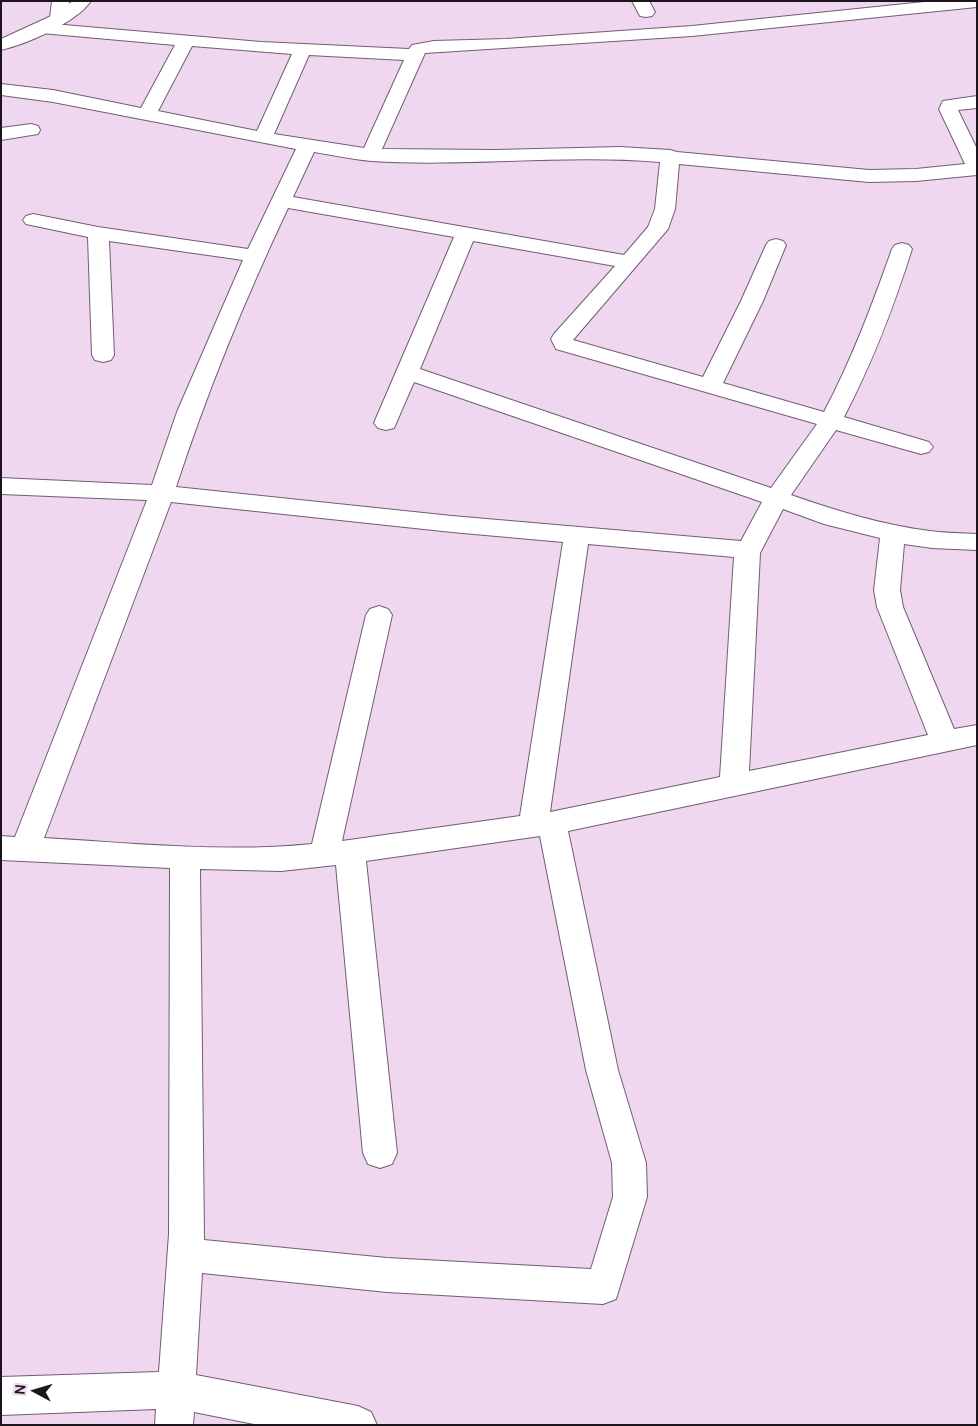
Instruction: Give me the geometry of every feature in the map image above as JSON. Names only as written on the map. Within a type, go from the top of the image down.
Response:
[{"type":"street","points":[[1,45],[41,28],[60,10],[77,8],[83,1]]},
{"type":"street","points":[[370,155],[418,49],[434,46],[506,44],[692,31],[977,2]]},
{"type":"street","points":[[41,28],[186,41],[415,55]]},
{"type":"street","points":[[147,114],[186,41]]},
{"type":"street","points":[[263,138],[303,49]]},
{"type":"street","points":[[1,89],[53,96],[263,138],[370,155],[495,156],[620,152],[869,176],[916,176],[977,169],[948,110],[950,105],[977,102]]},
{"type":"street","points":[[1,134],[31,130]]},
{"type":"street","points":[[308,145],[255,256],[189,412],[162,493],[13,848],[185,857],[281,859],[337,854],[542,824],[977,735]]},
{"type":"street","points":[[670,156],[665,209],[658,229],[562,339],[564,344],[920,447]]},
{"type":"street","points":[[282,201],[628,262]]},
{"type":"street","points":[[33,220],[98,233],[255,256]]},
{"type":"street","points":[[98,233],[103,355]]},
{"type":"street","points":[[386,423],[466,233]]},
{"type":"street","points":[[710,386],[752,302],[776,245]]},
{"type":"street","points":[[734,786],[747,553],[776,500],[831,421],[855,375],[877,323],[902,249]]},
{"type":"street","points":[[406,372],[637,449],[776,500],[833,518],[892,533],[932,540],[977,542]]},
{"type":"street","points":[[1,486],[162,493],[452,524],[736,548],[747,553]]},
{"type":"street","points":[[892,533],[887,590],[890,606],[945,741]]},
{"type":"street","points":[[186,1255],[387,1275],[603,1286],[630,1197],[629,1163],[602,1070],[542,824],[577,534]]},
{"type":"street","points":[[379,615],[337,854],[380,1153]]},
{"type":"street","points":[[175,1407],[186,1255],[185,857]]},
{"type":"street","points":[[1,1396],[175,1407],[358,1425]]}]
